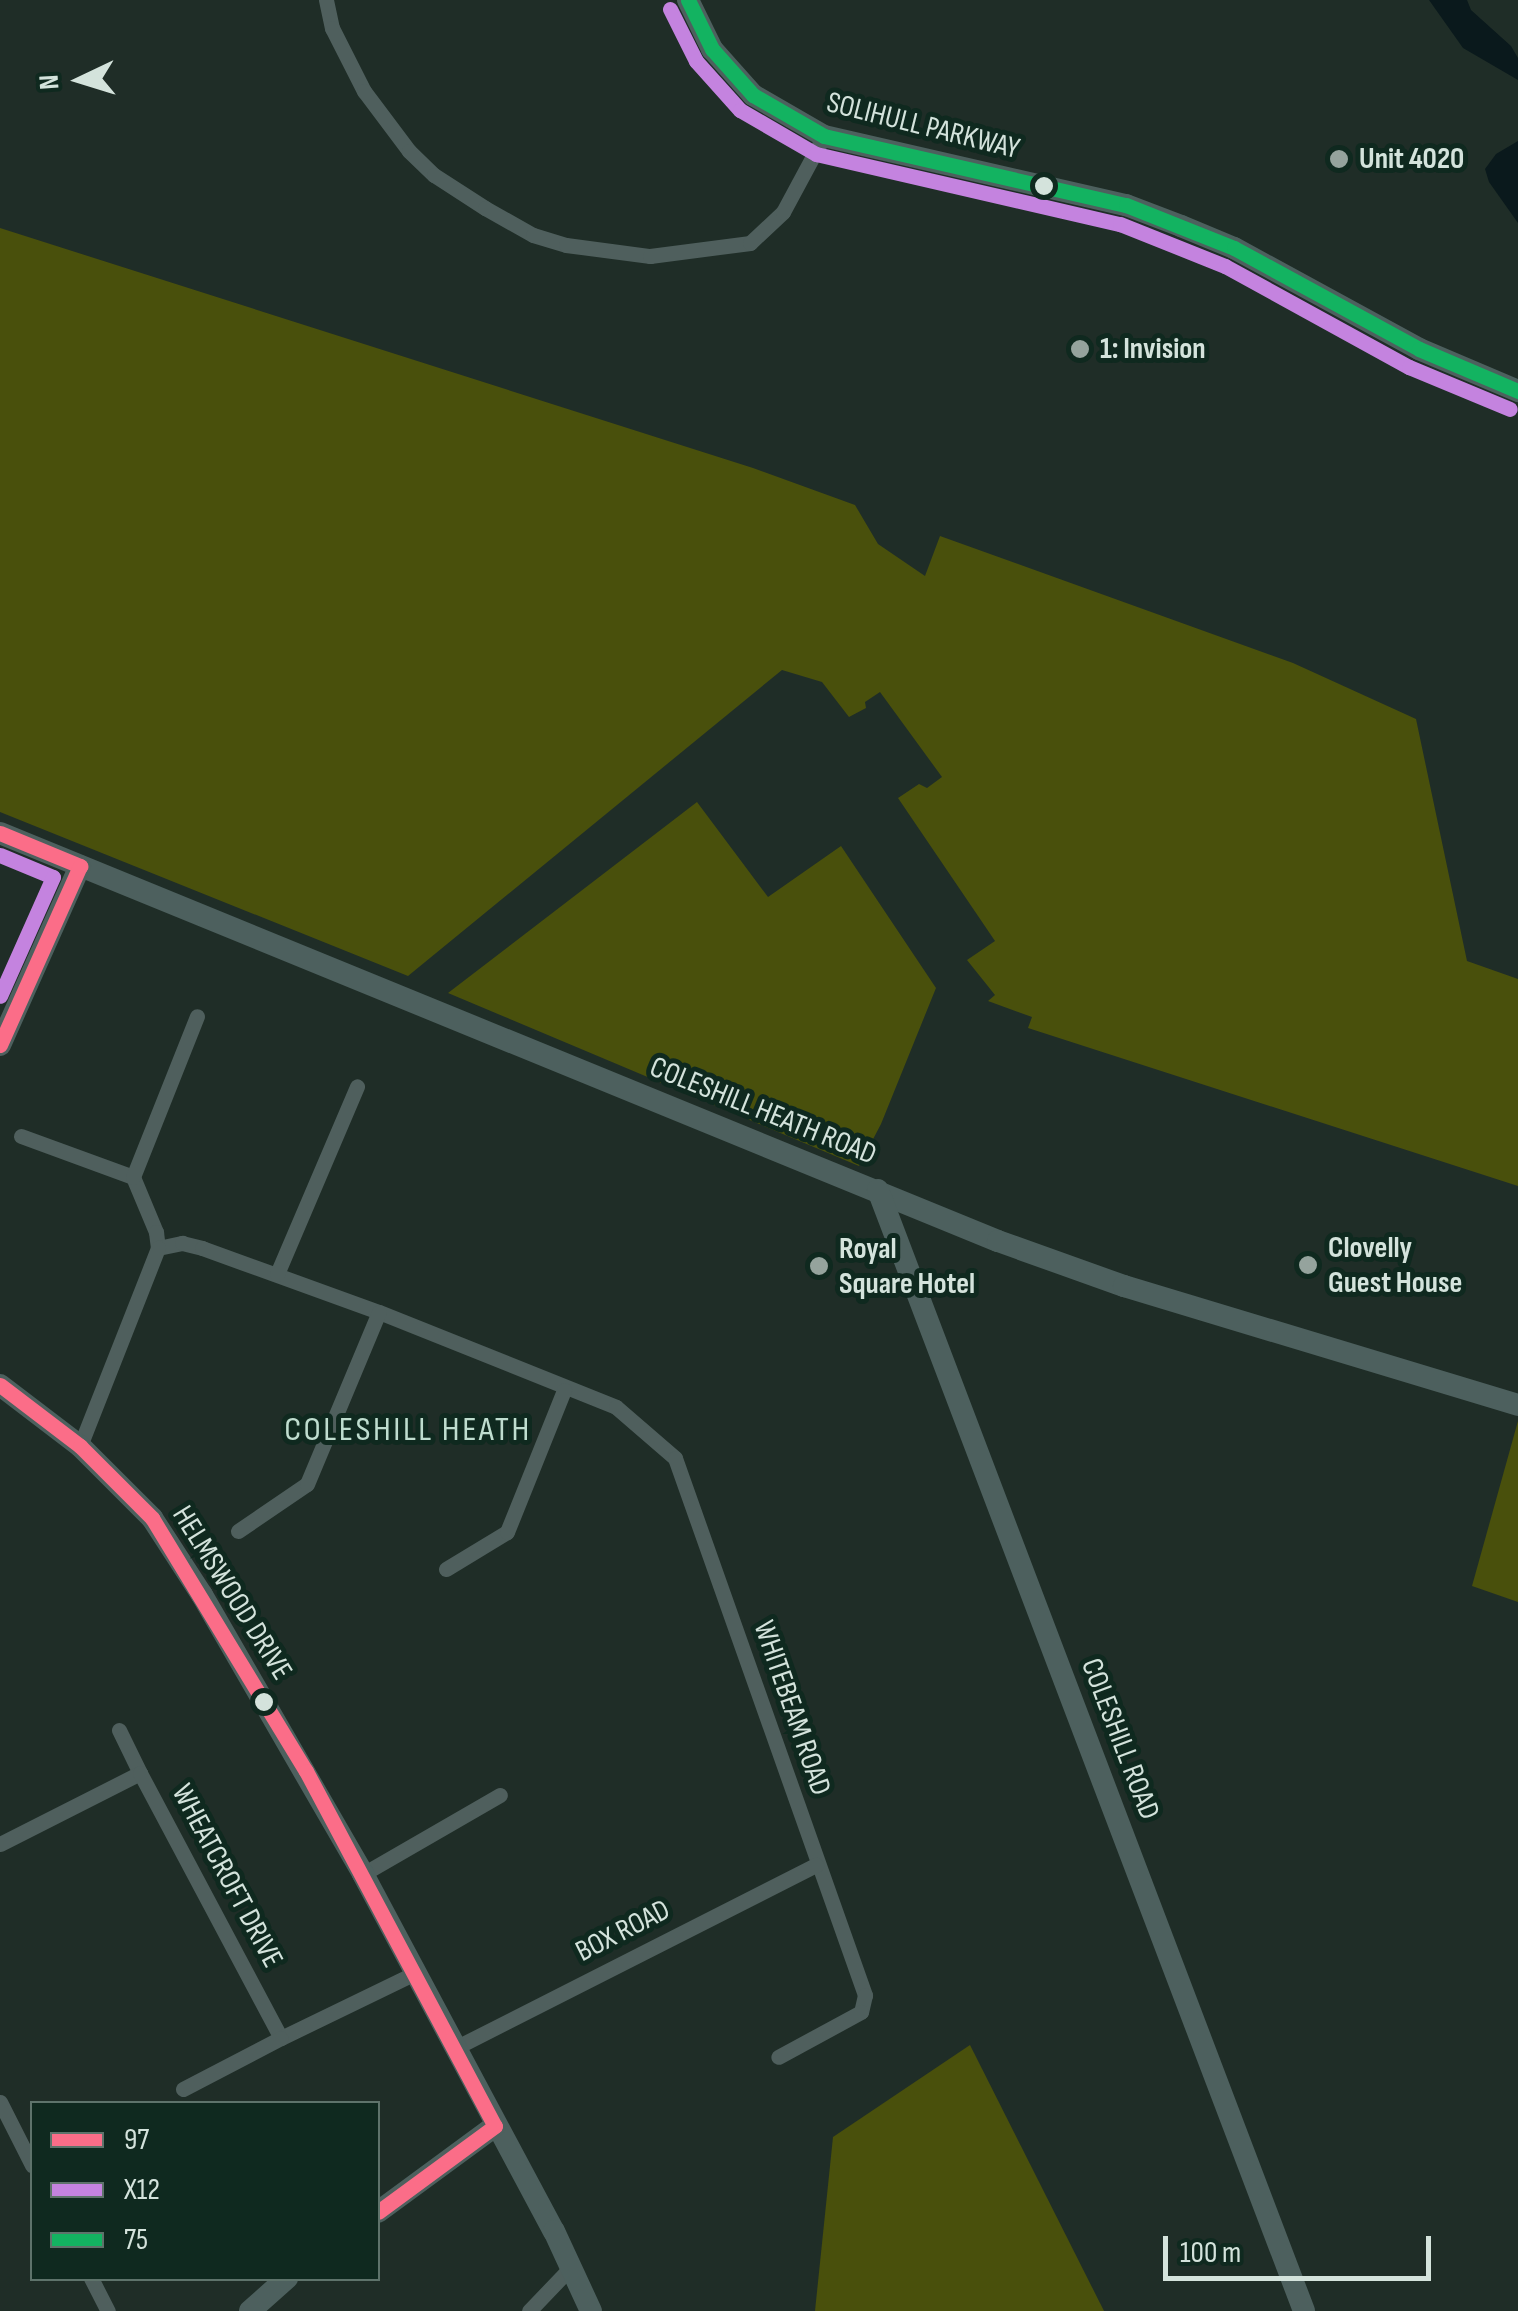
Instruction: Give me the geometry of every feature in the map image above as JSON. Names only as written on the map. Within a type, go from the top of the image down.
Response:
[{"type":"street","points":[[326,0],[332,28],[364,91],[387,128],[409,151],[434,175],[485,208],[534,235],[566,245],[650,256],[750,243],[783,212],[824,136]]},
{"type":"street","name":"SOLIHULL PARKWAY","points":[[688,0],[712,49],[753,95],[824,136],[1126,206],[1181,226],[1246,254],[1418,350],[1518,391]]},
{"type":"street","name":"COLESHILL HEATH ROAD","points":[[0,833],[998,1242],[1124,1286],[1518,1405]]},
{"type":"street","points":[[0,1044],[80,866]]},
{"type":"street","points":[[80,1446],[158,1248],[156,1232],[133,1177],[197,1016]]},
{"type":"street","points":[[276,1274],[358,1086]]},
{"type":"street","points":[[22,1136],[133,1177]]},
{"type":"street","name":"COLESHILL ROAD","points":[[878,1190],[1304,2311]]},
{"type":"street","name":"WHITEBEAM ROAD","points":[[158,1248],[182,1243],[276,1274],[379,1312],[564,1390],[616,1407],[675,1458],[865,2001],[861,2012],[778,2056]]},
{"type":"street","points":[[238,1532],[307,1484],[379,1312]]},
{"type":"street","name":"HELMSWOOD DRIVE","points":[[0,1385],[80,1446],[162,1533],[306,1771],[363,1874],[591,2311]]},
{"type":"street","points":[[446,1568],[507,1532],[564,1390]]},
{"type":"street","points":[[119,1730],[140,1773]]},
{"type":"street","name":"WHEATCROFT DRIVE","points":[[0,1844],[140,1773],[281,2038]]},
{"type":"street","points":[[363,1874],[500,1795]]},
{"type":"street","name":"BOX ROAD","points":[[454,2048],[816,1864]]},
{"type":"street","points":[[183,2089],[415,1973]]},
{"type":"street","points":[[0,2102],[30,2160]]},
{"type":"street","points":[[380,2211],[495,2126]]},
{"type":"street","points":[[529,2311],[571,2267]]},
{"type":"street","points":[[93,2281],[108,2311]]},
{"type":"street","points":[[250,2311],[284,2281]]},
{"type":"green space","points":[[0,228],[753,468],[855,505],[878,544],[925,576],[940,536],[1293,663],[1416,719],[1467,961],[1518,979],[1518,1186],[1028,1028],[1032,1017],[988,1001],[995,995],[967,960],[995,941],[898,798],[919,784],[927,788],[942,777],[880,692],[865,702],[866,708],[849,717],[822,682],[782,670],[408,976],[0,812]]},
{"type":"green space","points":[[697,802],[768,897],[841,846],[936,988],[881,1124],[859,1166],[448,993]]},
{"type":"green space","points":[[1518,1421],[1518,1602],[1472,1586]]},
{"type":"green space","points":[[970,2045],[1104,2311],[815,2311],[833,2137]]},
{"type":"shaded area","points":[[1429,0],[1467,0],[1471,10],[1511,46],[1518,58],[1518,80],[1463,48]]},
{"type":"shaded area","points":[[1518,141],[1518,223],[1489,182],[1485,169],[1496,154]]},
{"type":"transit line","name":"75","points":[[688,0],[712,49],[753,95],[824,136],[1126,205],[1234,248],[1419,349],[1518,391]]},
{"type":"transit line","name":"X12","points":[[670,9],[696,61],[740,110],[816,154],[1120,224],[1225,266],[1409,367],[1510,409]]},
{"type":"transit line","name":"97","points":[[0,833],[80,866],[0,1045]]},
{"type":"transit line","name":"X12","points":[[0,855],[53,877],[0,996]]},
{"type":"transit line","name":"97","points":[[0,1385],[80,1446],[152,1518],[306,1771],[495,2126],[380,2211]]},
{"type":"place","name":"Unit 4020","points":[[1339,159]]},
{"type":"place","name":"1: Invision","points":[[1080,349]]},
{"type":"place","name":"Clovelly Guest House","points":[[1308,1265]]},
{"type":"place","name":"Royal Square Hotel","points":[[819,1266]]},
{"type":"district","name":"COLESHILL HEATH","points":[[408,1430]]}]
